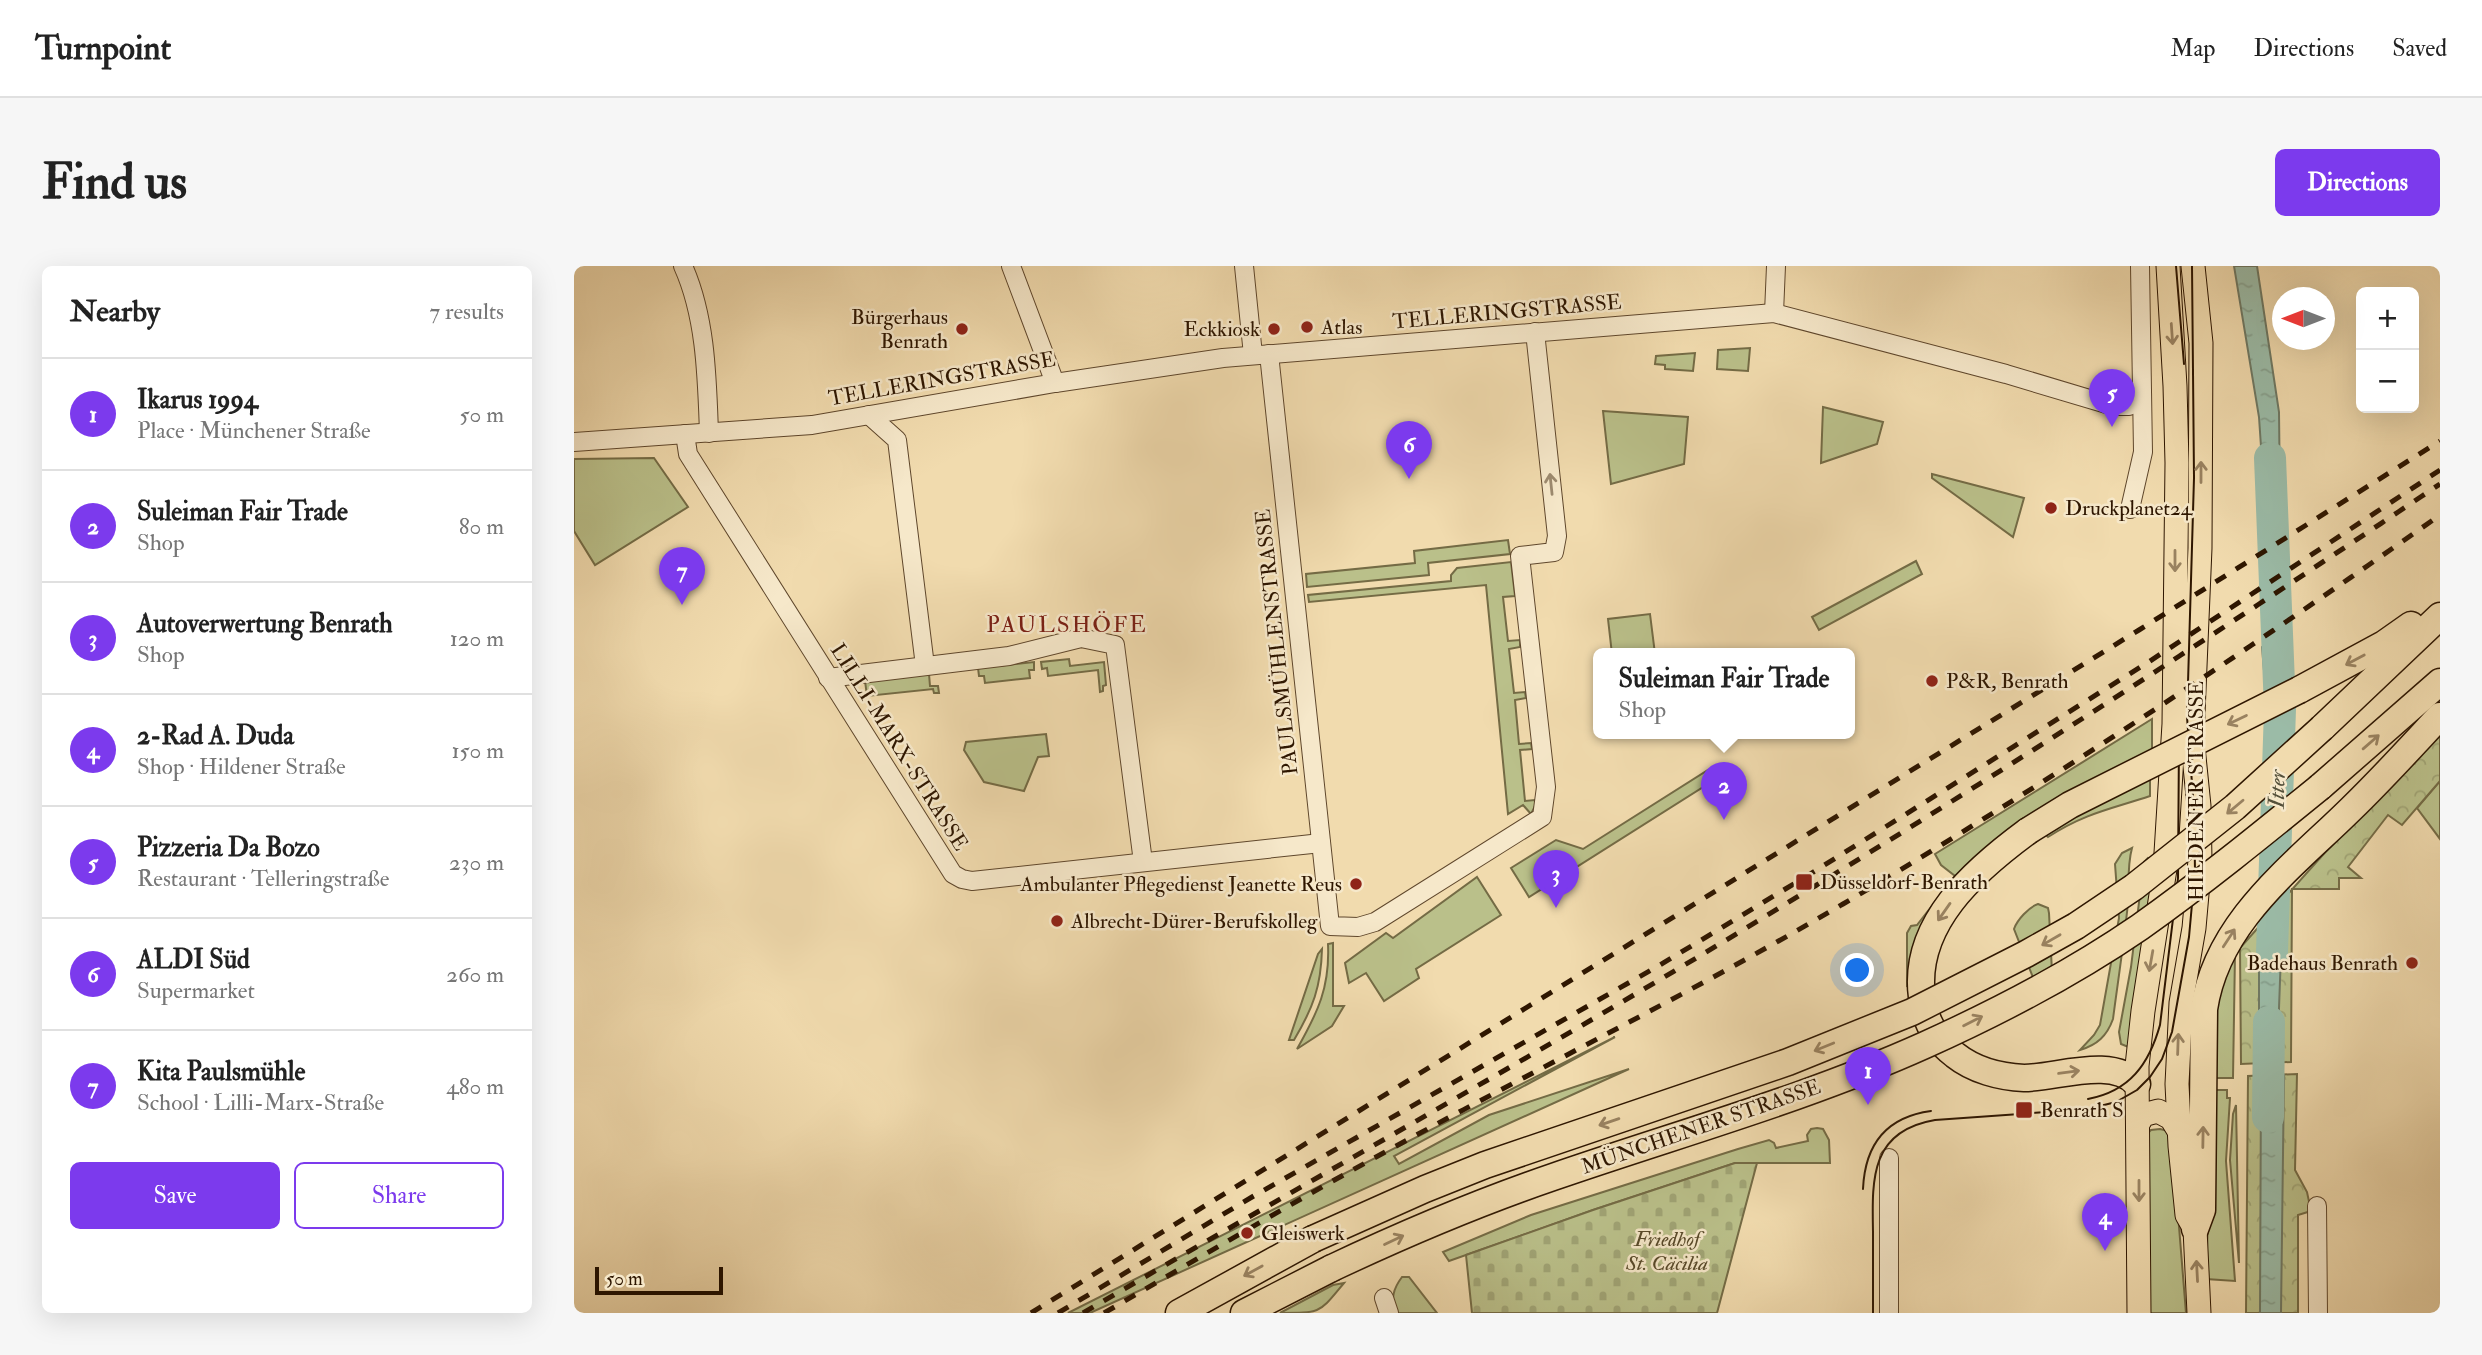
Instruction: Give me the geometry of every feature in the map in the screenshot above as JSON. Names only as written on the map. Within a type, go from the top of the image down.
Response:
[{"type":"highway","points":[[2137,1084],[2118,1072],[2102,1070],[2026,1078],[2001,1076],[1969,1064],[1955,1055],[1935,1035],[1923,1007],[1920,975],[1926,946],[1934,927],[1971,879],[1998,853],[2070,805],[2299,690],[2385,644],[2415,622],[2438,617]]},
{"type":"highway","name":"MÜNCHENER STRASSE","points":[[1179,1313],[1313,1239],[1425,1188],[1788,1062],[1912,1012],[2026,954],[2076,926],[2134,887],[2235,807],[2438,617]]},
{"type":"highway","name":"MÜNCHENER STRASSE","points":[[1244,1313],[1436,1220],[1496,1197],[1799,1095],[1925,1045],[2035,989],[2139,927],[2242,851],[2440,682]]},
{"type":"highway","points":[[2195,1229],[2202,1210],[2203,1050],[2207,988],[2213,970],[2232,933],[2276,882],[2382,779],[2440,716]]},
{"type":"main road","name":"HILDENER STRASSE","points":[[2139,1313],[2137,1084],[2143,1011],[2165,869],[2174,724],[2175,386],[2168,266]]},
{"type":"main road","name":"HILDENER STRASSE","points":[[2193,266],[2201,343],[2200,548],[2192,737],[2200,823],[2198,904],[2179,1021],[2179,1131],[2187,1215],[2195,1229],[2199,1313]]},
{"type":"main road","points":[[2139,1122],[2143,1115],[2158,1111],[2171,1118],[2179,1131]]},
{"type":"street","points":[[683,266],[690,282],[706,358],[709,433]]},
{"type":"street","points":[[1011,266],[1055,383]]},
{"type":"street","name":"PAULSMÜHLENSTRASSE","points":[[1244,266],[1261,355],[1330,926],[1358,927],[1375,922],[1542,817],[1546,787],[1520,556],[1554,552],[1557,536],[1535,332]]},
{"type":"street","points":[[1774,313],[1776,266]]},
{"type":"street","points":[[2130,509],[2143,452],[2140,266]]},
{"type":"street","name":"TELLERINGSTRASSE","points":[[574,442],[812,425],[1055,383],[1261,355],[1774,313],[2006,374],[2113,406],[2129,406],[2141,401]]},
{"type":"street","points":[[869,415],[897,440],[925,666]]},
{"type":"street","name":"LILLI-MARX-STRASSE","points":[[685,434],[688,454],[953,874],[972,881],[1321,843]]},
{"type":"street","points":[[828,678],[1009,656],[1081,638],[1115,645],[1143,862]]},
{"type":"street","points":[[1889,1158],[1889,1313]]},
{"type":"street","points":[[2317,1206],[2318,1313]]},
{"type":"green space","points":[[1750,348],[1748,371],[1717,369],[1718,350]]},
{"type":"green space","points":[[1695,353],[1693,371],[1665,369],[1665,365],[1655,364],[1656,356]]},
{"type":"green space","points":[[1823,407],[1883,422],[1877,444],[1821,463]]},
{"type":"green space","points":[[1603,411],[1688,417],[1684,464],[1611,484]]},
{"type":"green space","points":[[654,458],[688,507],[595,565],[574,531],[574,459]]},
{"type":"green space","points":[[1932,474],[2024,498],[2013,537],[1932,478]]},
{"type":"green space","points":[[1508,540],[1510,554],[1428,563],[1429,575],[1307,587],[1306,574],[1415,563],[1414,551]]},
{"type":"green space","points":[[1916,561],[1922,574],[1819,630],[1812,617]]},
{"type":"green space","points":[[1511,562],[1515,596],[1503,597],[1508,641],[1520,640],[1520,647],[1509,649],[1514,693],[1525,692],[1526,698],[1515,700],[1519,744],[1531,743],[1532,749],[1520,750],[1525,801],[1537,802],[1531,814],[1523,805],[1508,814],[1486,585],[1309,602],[1308,595],[1451,581],[1451,575],[1457,568]]},
{"type":"green space","points":[[1650,614],[1654,648],[1611,648],[1608,619]]},
{"type":"green space","points":[[1069,659],[1070,666],[1104,662],[1106,685],[1103,686],[1103,691],[1100,692],[1098,670],[1048,676],[1047,668],[1042,669],[1041,662]]},
{"type":"green space","points":[[1034,662],[1034,670],[1029,670],[1030,678],[985,683],[984,676],[979,676],[978,668]]},
{"type":"green space","points":[[929,674],[930,686],[938,686],[939,693],[934,693],[933,689],[867,696],[865,681]]},
{"type":"green space","points":[[2152,719],[2152,757],[1973,870],[1915,984],[1907,986],[1907,933],[1911,926],[1917,925],[1955,876],[1941,865],[1935,854]]},
{"type":"green space","points":[[2440,731],[2440,781],[2402,825],[2388,815],[2348,867],[2361,878],[2339,878],[2339,889],[2293,889],[2362,811]]},
{"type":"green space","points":[[1046,734],[1049,756],[1038,757],[1024,791],[984,782],[964,750],[966,742]]},
{"type":"green space","points":[[1721,767],[1730,770],[1529,897],[1511,868],[1556,840],[1583,849],[1708,770]]},
{"type":"green space","points":[[2150,777],[2150,796],[2086,817],[2048,837],[2043,832]]},
{"type":"green space","points":[[2440,781],[2440,839],[2417,808]]},
{"type":"green space","points":[[2132,848],[2113,1019],[2101,1039],[2080,1050],[2100,1025],[2119,918],[2115,864],[2122,853]]},
{"type":"green space","points":[[2148,858],[2156,862],[2131,1048],[2121,1044],[2119,1032],[2131,967],[2144,862]]},
{"type":"green space","points":[[1477,877],[1501,915],[1416,969],[1419,978],[1384,1001],[1366,973],[1349,983],[1345,963],[1386,933],[1393,938]]},
{"type":"green space","points":[[2292,890],[2291,1062],[2241,1064],[2240,948]]},
{"type":"green space","points":[[2038,904],[2048,908],[2052,972],[2036,985],[2014,929],[2024,914]]},
{"type":"green space","points":[[1333,943],[1333,1006],[1344,1006],[1332,1026],[1297,1049],[1321,999],[1327,973],[1328,944]]},
{"type":"green space","points":[[1322,949],[1315,997],[1294,1040],[1289,1040],[1318,954]]},
{"type":"green space","points":[[2235,954],[2233,1078],[2212,1078],[2214,995]]},
{"type":"green space","points":[[1615,1037],[1394,1156],[1399,1164],[1489,1115],[1629,1069],[1090,1313],[1068,1313]]},
{"type":"green space","points":[[2297,1074],[2295,1170],[2307,1192],[2311,1211],[2298,1215],[2298,1313],[2246,1313],[2248,1076]]},
{"type":"green space","points":[[2216,1090],[2227,1090],[2227,1098],[2230,1098],[2226,1161],[2235,1281],[2206,1279],[2212,1097]]},
{"type":"green space","points":[[2236,1105],[2239,1263],[2230,1160]]},
{"type":"green space","points":[[1811,1129],[1823,1129],[1829,1140],[1830,1163],[1735,1163],[1449,1261],[1443,1252],[1531,1215],[1738,1149],[1769,1140],[1776,1148],[1808,1141],[1807,1135]]},
{"type":"green space","points":[[2160,1129],[2168,1131],[2172,1140],[2186,1313],[2147,1313],[2148,1133]]},
{"type":"green space","name":"Friedhof St. Cäcilia","points":[[1735,1163],[1757,1163],[1717,1313],[1472,1313],[1466,1255]]},
{"type":"green space","points":[[1402,1277],[1409,1277],[1437,1313],[1395,1313],[1394,1294]]},
{"type":"green space","points":[[1344,1283],[1324,1306],[1318,1309],[1304,1313],[1280,1313],[1333,1285]]},
{"type":"water","points":[[2234,266],[2257,266],[2279,412],[2280,497],[2265,506],[2259,417]]},
{"type":"water","points":[[2287,633],[2290,683],[2266,694],[2262,647]]},
{"type":"water","points":[[2283,899],[2277,1063],[2259,1063],[2259,926]]},
{"type":"water","points":[[2284,1075],[2281,1313],[2260,1313],[2261,1076]]},
{"type":"waterway","name":"Itter","points":[[2270,458],[2280,709],[2272,952]]},
{"type":"waterway","name":"Itter","points":[[2268,1117],[2269,1022]]},
{"type":"tram line","points":[[2176,266],[2184,364]]},
{"type":"tram line","points":[[1873,1313],[1875,1176],[1879,1160],[1887,1146],[1898,1135],[1914,1126],[1935,1120],[2088,1109],[2116,1102],[2137,1090],[2150,1077],[2162,1059],[2172,1032],[2189,937],[2195,871],[2194,810],[2187,717],[2194,478],[2192,266]]},
{"type":"tram line","points":[[2088,1099],[2115,1090],[2136,1074],[2150,1052],[2160,1025],[2178,878],[2179,738]]},
{"type":"tram line","points":[[1863,1189],[1868,1159],[1881,1135],[1902,1119],[1931,1111]]},
{"type":"railway","points":[[1031,1313],[2139,630],[2440,441]]},
{"type":"railway","points":[[1058,1313],[1252,1197],[1660,965],[1815,871],[2147,663],[2440,470]]},
{"type":"railway","points":[[1083,1313],[1725,941],[1973,788],[2440,484]]},
{"type":"railway","points":[[1104,1313],[1353,1170],[1843,904],[2146,716],[2440,515]]},
{"type":"place","name":"Atlas","points":[[1307,327]]},
{"type":"place","name":"Bürgerhaus Benrath","points":[[962,329]]},
{"type":"place","name":"Eckkiosk","points":[[1274,329]]},
{"type":"place","name":"Pizzeria Da Bozo","points":[[2112,427]]},
{"type":"place","name":"ALDI Süd","points":[[1409,479]]},
{"type":"place","name":"Druckplanet24","points":[[2051,508]]},
{"type":"place","name":"Kita Paulsmühle","points":[[682,605]]},
{"type":"place","name":"P&R, Benrath","points":[[1932,681]]},
{"type":"place","name":"Suleiman Fair Trade","points":[[1724,820]]},
{"type":"place","name":"Düsseldorf-Benrath","points":[[1804,882]]},
{"type":"place","name":"Ambulanter Pflegedienst Jeanette Reus","points":[[1356,884]]},
{"type":"place","name":"Autoverwertung Benrath","points":[[1556,908]]},
{"type":"place","name":"Albrecht-Dürer-Berufskolleg","points":[[1057,921]]},
{"type":"place","name":"Badehaus Benrath","points":[[2412,963]]},
{"type":"place","name":"Ikarus 1994","points":[[1868,1105]]},
{"type":"place","name":"Benrath S","points":[[2024,1110]]},
{"type":"place","name":"Gleiswerk","points":[[1247,1233]]},
{"type":"place","name":"2-Rad A. Duda","points":[[2105,1251]]},
{"type":"district","name":"PAULSHÖFE","points":[[1067,624]]}]
